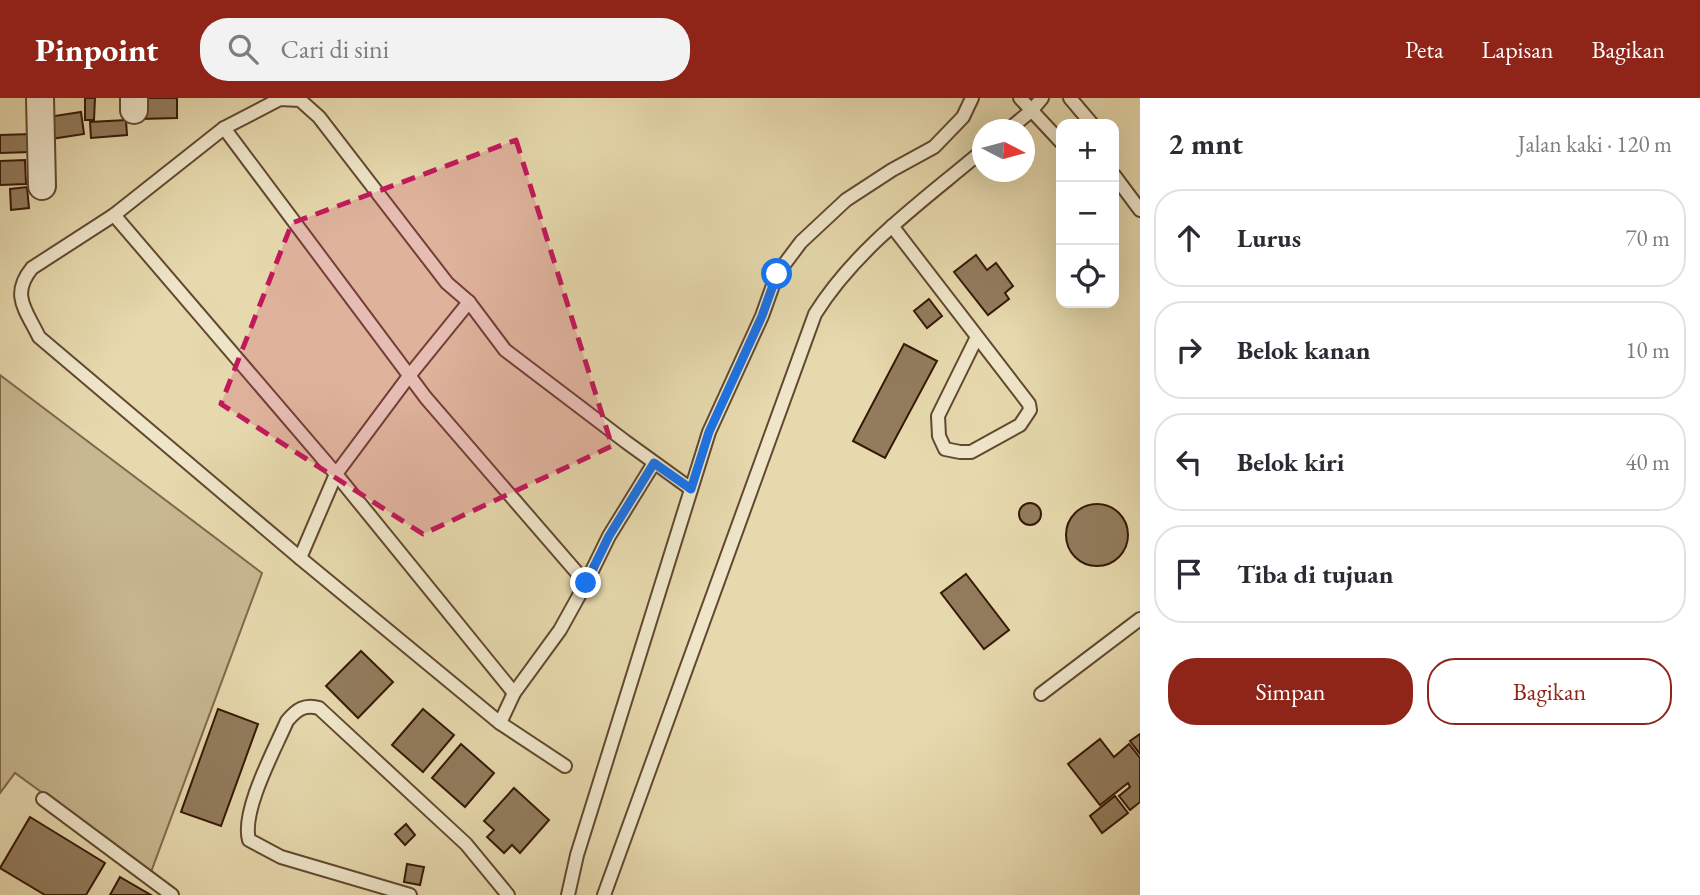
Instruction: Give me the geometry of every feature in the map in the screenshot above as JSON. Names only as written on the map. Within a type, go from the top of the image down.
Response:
[{"type":"street","points":[[40,98],[42,186]]},
{"type":"lane","points":[[568,895],[576,855],[709,432],[762,316],[777,274],[800,242],[845,200],[934,147],[963,117],[972,98]]},
{"type":"lane","points":[[1020,98],[1056,137]]},
{"type":"lane","points":[[1021,119],[1042,98]]},
{"type":"lane","points":[[1070,98],[1088,119]]},
{"type":"lane","points":[[565,766],[500,723],[39,337],[20,298],[23,280],[32,268],[114,215],[224,128],[280,99],[300,100],[319,117],[447,284],[469,302],[505,349],[691,489]]},
{"type":"lane","points":[[224,128],[426,398],[586,583]]},
{"type":"lane","points":[[604,895],[815,314],[844,273],[891,226],[972,159]]},
{"type":"lane","points":[[1119,182],[1140,210]]},
{"type":"lane","points":[[114,215],[336,474],[514,693]]},
{"type":"lane","points":[[891,226],[1029,404],[1030,410],[1020,425],[971,452],[945,449],[939,436],[938,416],[977,337]]},
{"type":"lane","points":[[300,558],[336,474],[409,376],[469,302]]},
{"type":"lane","points":[[500,723],[514,693],[559,630],[609,536],[654,463]]},
{"type":"lane","points":[[1041,694],[1140,619]]},
{"type":"lane","points":[[410,895],[281,857],[249,840],[249,814],[255,795],[287,721],[294,712],[311,706],[319,708],[466,844],[508,895]]},
{"type":"lane","points":[[43,799],[172,895]]},
{"type":"highlighted area","points":[[516,140],[612,446],[423,534],[221,404],[292,223]]},
{"type":"shaded area","points":[[0,375],[262,573],[151,872],[15,773],[0,793]]},
{"type":"building","points":[[85,98],[95,98],[94,120],[85,120]]},
{"type":"building","points":[[140,98],[177,98],[177,118],[141,119]]},
{"type":"building","points":[[81,112],[84,134],[51,139],[48,117]]},
{"type":"building","points":[[126,120],[127,135],[91,138],[90,122]]},
{"type":"building","points":[[31,134],[31,152],[0,153],[0,135]]},
{"type":"building","points":[[25,160],[26,184],[0,185],[0,161]]},
{"type":"building","points":[[27,187],[29,208],[11,210],[10,189]]},
{"type":"building","points":[[976,255],[987,270],[996,263],[1013,286],[1005,293],[1009,299],[988,315],[954,272]]},
{"type":"building","points":[[929,299],[942,316],[927,328],[914,311]]},
{"type":"building","points":[[904,344],[937,361],[885,458],[853,441]]},
{"type":"building","points":[[1030,503],[1038,506],[1041,514],[1038,522],[1030,525],[1022,522],[1019,514],[1022,506]]},
{"type":"building","points":[[1097,504],[1119,513],[1128,535],[1119,557],[1097,566],[1075,557],[1066,535],[1075,513]]},
{"type":"building","points":[[966,574],[1009,630],[984,649],[941,593]]},
{"type":"building","points":[[361,651],[393,682],[358,718],[326,686]]},
{"type":"building","points":[[218,709],[258,724],[221,826],[181,812]]},
{"type":"building","points":[[423,709],[454,735],[423,772],[392,745]]},
{"type":"building","points":[[1140,734],[1140,754],[1130,741]]},
{"type":"building","points":[[1100,739],[1114,757],[1129,744],[1140,758],[1140,802],[1130,810],[1119,796],[1130,787],[1128,783],[1100,805],[1068,764]]},
{"type":"building","points":[[461,744],[494,773],[465,807],[432,778]]},
{"type":"building","points":[[514,788],[549,820],[520,853],[512,845],[504,853],[487,837],[494,830],[484,821]]},
{"type":"building","points":[[1115,796],[1128,813],[1102,833],[1090,816]]},
{"type":"building","points":[[30,817],[105,863],[86,895],[45,895],[0,868]]},
{"type":"building","points":[[406,824],[415,835],[405,845],[395,834]]},
{"type":"building","points":[[407,864],[424,867],[420,885],[404,882]]},
{"type":"building","points":[[120,877],[151,895],[110,895]]},
{"type":"route","points":[[586,583],[609,536],[654,463],[691,489],[709,432],[762,316],[777,274]]}]
